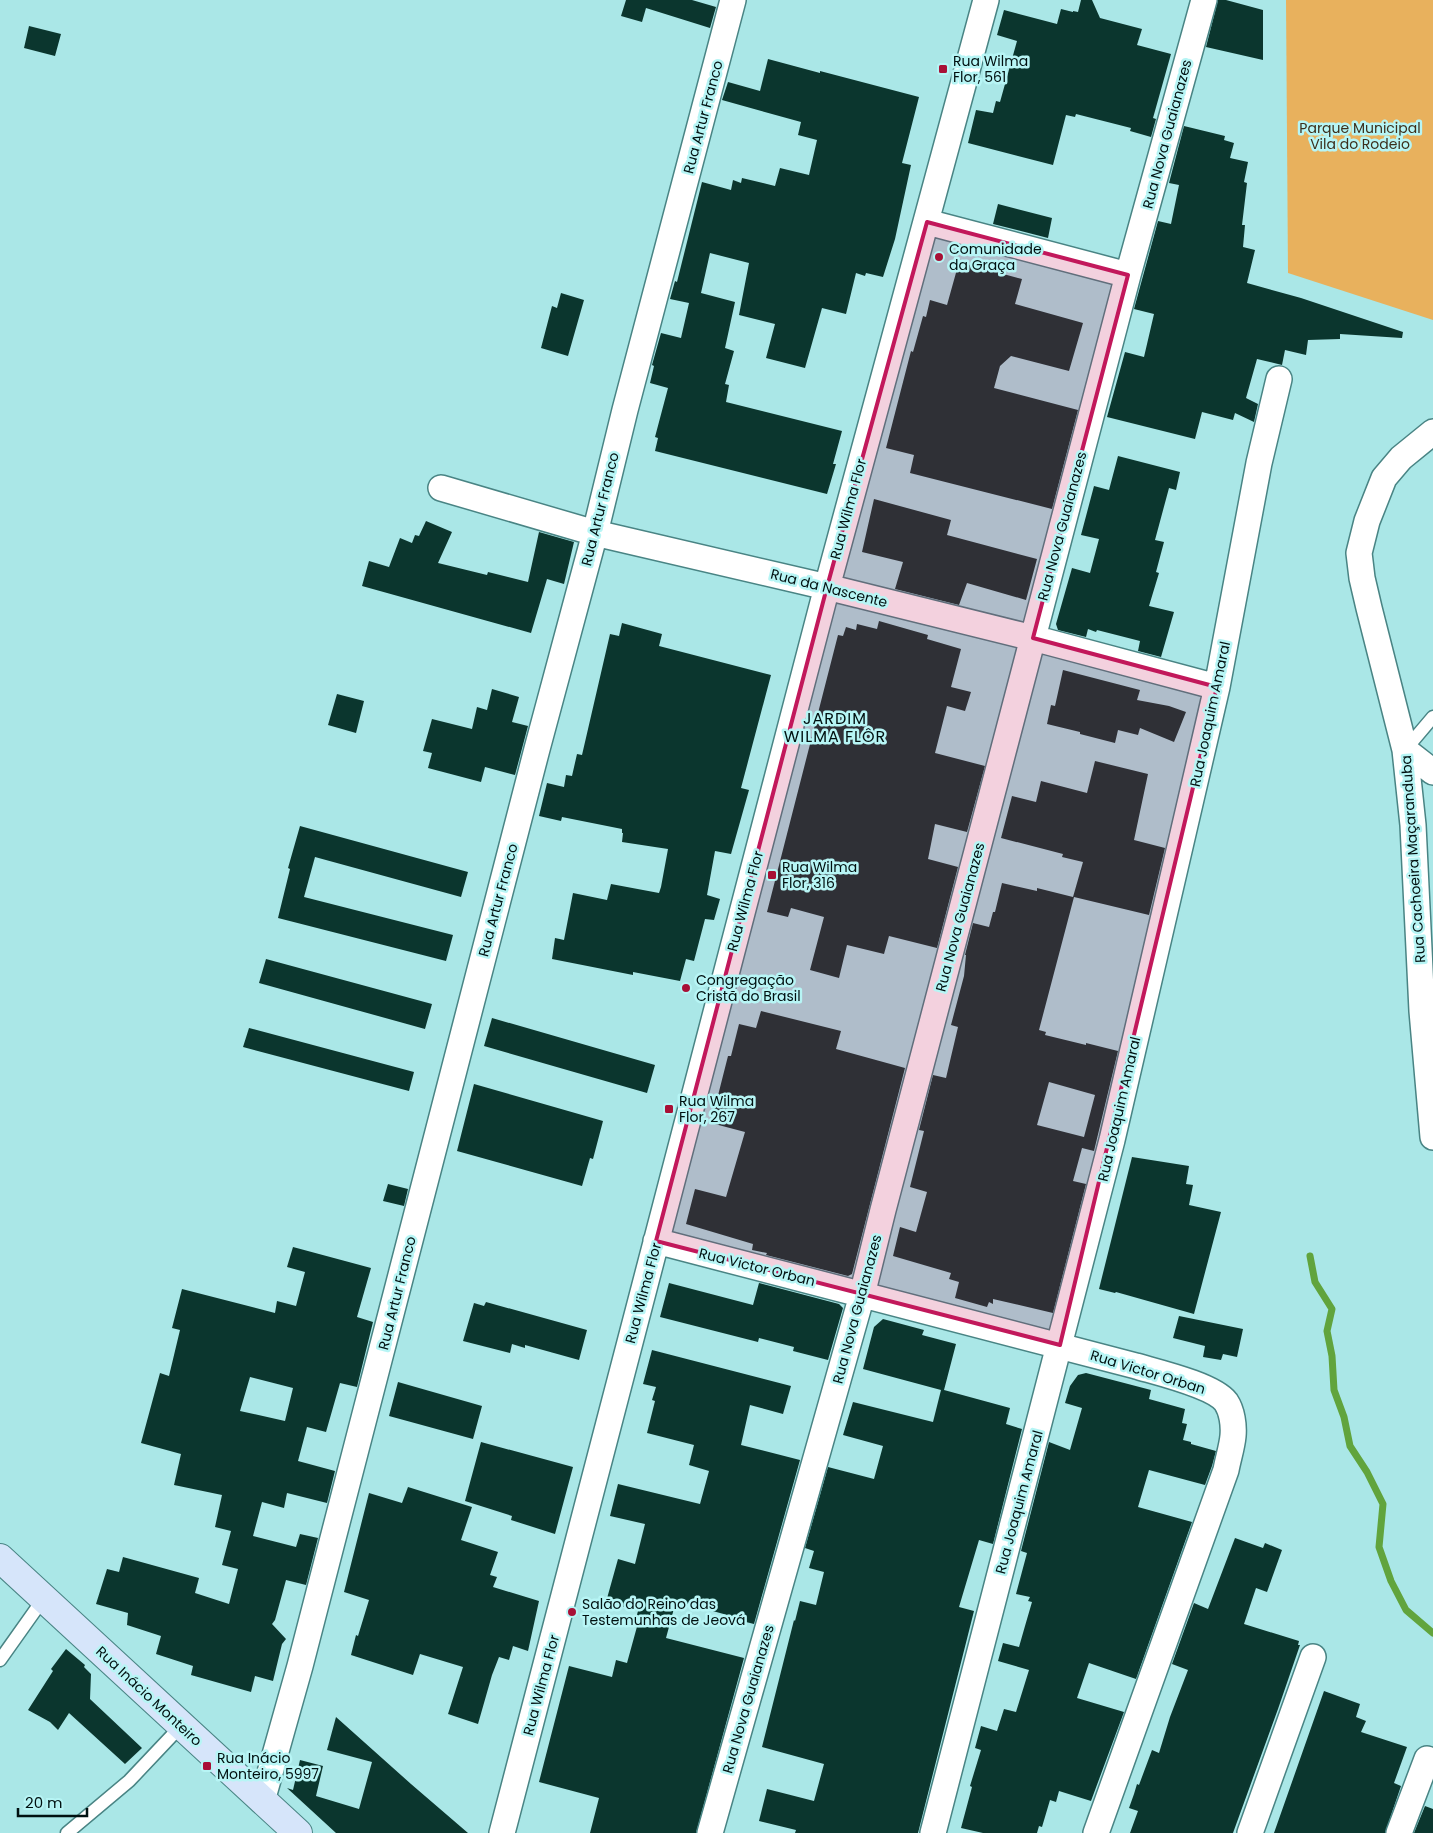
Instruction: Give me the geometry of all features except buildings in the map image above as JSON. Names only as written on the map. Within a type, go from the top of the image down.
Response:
[{"type":"street","name":"Rua Artur Franco","points":[[262,1801],[307,1637],[733,0]]},
{"type":"street","name":"Rua Wilma Flor","points":[[502,1833],[827,587],[986,0]]},
{"type":"street","name":"Rua Nova Guaianazes","points":[[710,1833],[862,1295],[1128,275],[1204,0]]},
{"type":"street","points":[[927,222],[1128,275]]},
{"type":"street","name":"Rua Joaquim Amaral","points":[[933,1833],[1112,1140],[1217,687],[1260,463],[1279,379]]},
{"type":"street","name":"Rua Cachoeira Maçaranduba","points":[[1433,432],[1401,458],[1384,478],[1367,521],[1359,553],[1368,608],[1405,750],[1413,826],[1422,1011],[1433,1137]]},
{"type":"street","name":"Rua da Nascente","points":[[441,488],[595,533],[827,587],[1033,638],[1217,687]]},
{"type":"street","points":[[1405,750],[1433,772]]},
{"type":"street","name":"Rua Victor Orban","points":[[656,1241],[1020,1337],[1060,1345],[1186,1381],[1212,1392],[1225,1401],[1233,1422],[1233,1436],[1226,1470],[1096,1833]]},
{"type":"street","name":"Rua Inácio Monteiro","points":[[0,1558],[298,1833]]},
{"type":"street","points":[[1250,1833],[1313,1657]]},
{"type":"street","points":[[1399,1833],[1427,1759]]},
{"type":"lane","points":[[1405,750],[1433,716]]},
{"type":"lane","points":[[0,1660],[44,1598]]},
{"type":"lane","points":[[67,1833],[129,1781],[181,1726]]},
{"type":"highlighted area","points":[[927,222],[1128,275],[1033,638],[1217,687],[1060,1345],[656,1241],[827,587]]},
{"type":"green space","name":"Parque Municipal Vila do Rodeio","points":[[1286,0],[1433,0],[1433,320],[1288,273]]},
{"type":"waterway","points":[[1310,1256],[1315,1282],[1332,1309],[1327,1331],[1332,1356],[1334,1390],[1344,1417],[1350,1446],[1367,1472],[1383,1504],[1379,1547],[1391,1581],[1406,1610],[1433,1633]]},
{"type":"place","name":"Rua Wilma Flor, 561","points":[[943,69]]},
{"type":"place","name":"Comunidade da Graça","points":[[939,257]]},
{"type":"place","name":"Rua Wilma Flor, 316","points":[[772,875]]},
{"type":"place","name":"Congregação Cristã do Brasil","points":[[686,988]]},
{"type":"place","name":"Rua Wilma Flor, 267","points":[[669,1109]]},
{"type":"place","name":"Salão do Reino das Testemunhas de Jeová","points":[[572,1612]]},
{"type":"place","name":"Rua Inácio Monteiro, 5997","points":[[207,1766]]},
{"type":"district","name":"JARDIM WILMA FLÔR","points":[[835,727]]}]
